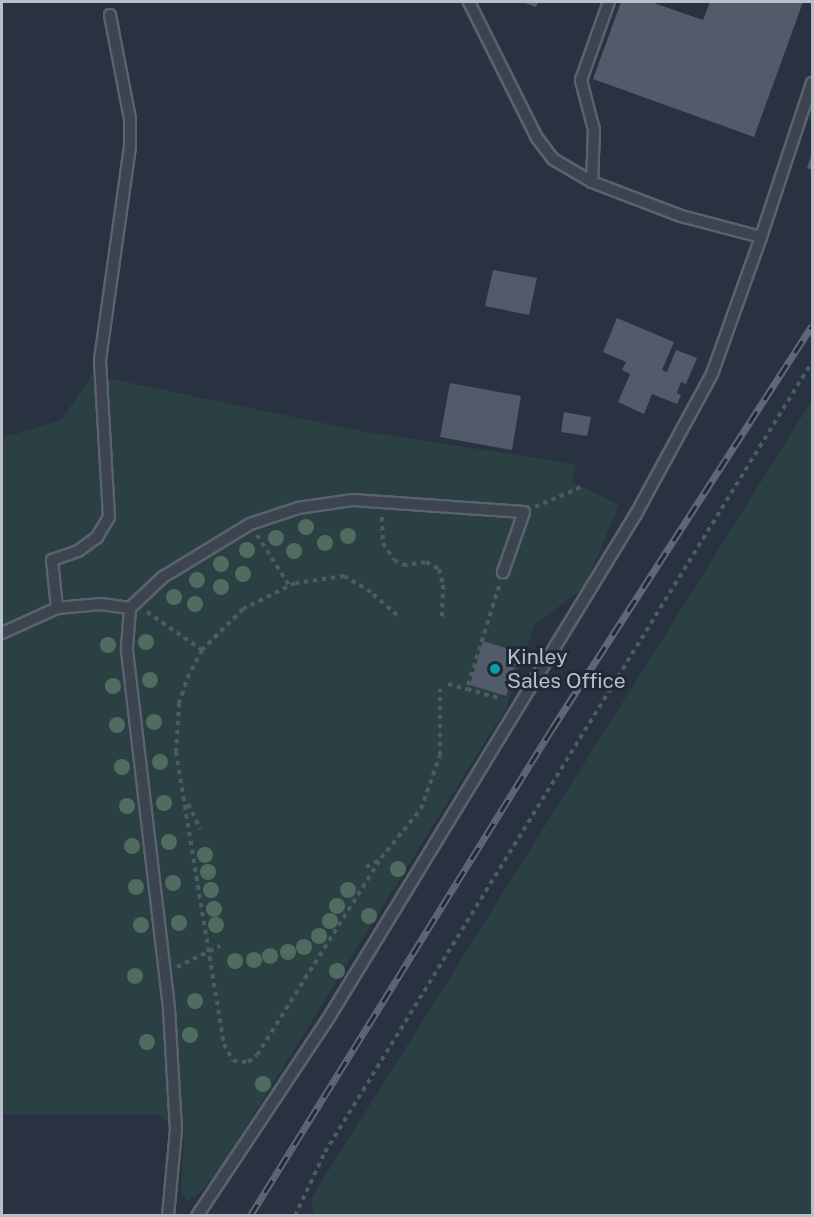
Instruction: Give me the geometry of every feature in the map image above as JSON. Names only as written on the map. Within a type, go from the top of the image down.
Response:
[{"type":"lane","points":[[469,2],[537,138],[553,159],[592,182],[681,216],[761,237]]},
{"type":"lane","points":[[592,182],[594,130],[581,80],[609,2]]},
{"type":"lane","points":[[57,608],[52,560],[78,551],[97,537],[109,517],[100,360],[130,146],[130,119],[110,15]]},
{"type":"lane","points":[[197,1215],[209,1204],[337,1004],[636,514],[712,374],[813,83]]},
{"type":"lane","points":[[168,1215],[176,1130],[164,968],[127,648],[132,605],[163,577],[250,524],[327,502],[383,500],[524,512],[503,572]]},
{"type":"lane","points":[[2,633],[57,608],[100,604],[132,605]]},
{"type":"path","points":[[295,1215],[325,1152],[813,362]]},
{"type":"path","points":[[524,512],[582,486]]},
{"type":"path","points":[[383,500],[385,550],[398,564],[426,562],[439,569],[443,585],[442,621]]},
{"type":"path","points":[[250,524],[289,585]]},
{"type":"path","points":[[467,689],[503,572]]},
{"type":"path","points":[[397,615],[371,592],[345,576],[321,577],[289,585],[243,609],[202,650],[189,674],[176,720],[176,752],[226,1053],[233,1061],[248,1062],[257,1055],[381,858],[411,824],[437,772],[441,739],[440,689]]},
{"type":"path","points":[[132,605],[202,650]]},
{"type":"path","points":[[448,684],[501,699]]},
{"type":"path","points":[[184,795],[200,829]]},
{"type":"path","points":[[366,867],[381,858]]},
{"type":"path","points":[[164,968],[181,966],[220,946]]},
{"type":"green space","points":[[92,375],[361,431],[576,464],[573,482],[619,505],[584,588],[534,625],[506,708],[223,1164],[201,1192],[188,1201],[181,1194],[184,1134],[157,1114],[2,1114],[2,438],[61,420]]},
{"type":"green space","points":[[811,402],[812,1215],[313,1215],[312,1197]]},
{"type":"building","points":[[522,2],[538,2],[536,7]]},
{"type":"building","points":[[621,2],[651,2],[703,20],[710,2],[803,2],[754,137],[593,79]]},
{"type":"building","points":[[812,153],[812,170],[807,168]]},
{"type":"building","points":[[493,270],[537,278],[529,315],[485,306]]},
{"type":"building","points":[[617,318],[674,342],[662,370],[667,372],[676,350],[697,358],[686,384],[681,382],[677,393],[681,395],[677,404],[652,394],[644,414],[618,402],[630,374],[622,370],[626,362],[603,352]]},
{"type":"building","points":[[450,383],[521,396],[512,450],[440,437]]},
{"type":"building","points":[[564,412],[591,417],[587,436],[561,432]]},
{"type":"building","name":"Kinley Sales Office","points":[[483,641],[519,652],[506,696],[470,685]]},
{"type":"railway","points":[[250,1216],[552,729],[812,326]]},
{"type":"place","name":"Kinley Sales Office","points":[[495,669]]}]
